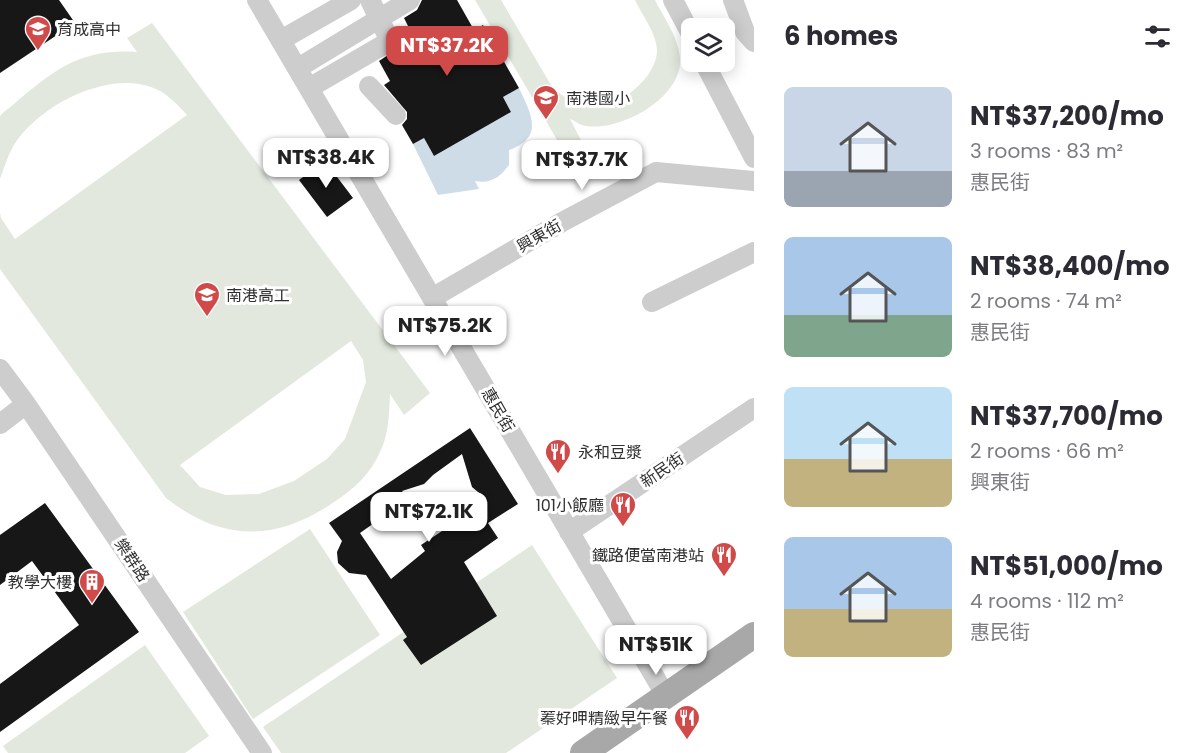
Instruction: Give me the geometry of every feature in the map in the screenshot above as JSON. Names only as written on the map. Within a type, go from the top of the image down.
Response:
[{"type":"main road","points":[[583,753],[754,635]]},
{"type":"street","name":"惠民街","points":[[257,0],[666,696]]},
{"type":"street","points":[[281,40],[351,0]]},
{"type":"street","points":[[309,88],[390,41],[370,0]]},
{"type":"street","points":[[298,68],[410,0]]},
{"type":"street","points":[[673,0],[682,18]]},
{"type":"street","points":[[733,0],[745,32],[754,42]]},
{"type":"street","points":[[709,72],[754,159]]},
{"type":"street","points":[[369,86],[396,115]]},
{"type":"street","name":"興東街","points":[[432,298],[562,222],[656,172],[754,181]]},
{"type":"street","points":[[652,302],[754,252]]},
{"type":"street","name":"樂群路","points":[[0,369],[262,753]]},
{"type":"street","points":[[0,424],[26,404]]},
{"type":"street","name":"新民街","points":[[569,532],[754,408]]},
{"type":"shaded area","points":[[475,0],[501,0],[551,85],[573,102],[598,105],[622,98],[634,90],[651,70],[657,55],[656,45],[652,31],[635,0],[655,0],[672,31],[678,48],[680,64],[676,78],[657,102],[627,119],[596,126],[582,125],[570,119],[582,142],[563,150]]},
{"type":"shaded area","points":[[152,23],[430,393],[404,415],[390,394],[388,424],[383,445],[366,474],[341,497],[312,515],[291,524],[270,530],[249,532],[228,529],[208,523],[166,498],[0,269],[0,213],[15,239],[187,115],[166,95],[151,87],[133,83],[94,88],[56,105],[39,117],[14,145],[0,179],[0,116],[43,80],[70,63],[100,54],[137,52],[127,38]],"holes":[[[351,341],[363,360],[366,382],[345,439],[327,459],[294,481],[259,494],[226,495],[200,487],[180,465]]]},
{"type":"shaded area","points":[[519,88],[531,116],[531,132],[520,145],[509,150],[509,165],[495,179],[475,181],[479,189],[438,195],[413,144],[424,138],[434,156],[511,112],[503,97]]},
{"type":"shaded area","points":[[310,529],[380,635],[253,719],[183,612]]},
{"type":"shaded area","points":[[532,545],[617,678],[506,753],[281,753],[263,727]]},
{"type":"shaded area","points":[[145,645],[209,736],[185,753],[8,753],[3,746]]},
{"type":"building","points":[[0,0],[59,0],[75,23],[0,73]]},
{"type":"building","points":[[422,0],[457,0],[474,30],[483,25],[519,88],[503,97],[511,112],[434,156],[424,138],[413,144],[402,125],[407,119],[407,112],[384,85],[390,81],[379,61],[414,38],[404,18],[417,10]]},
{"type":"building","points":[[325,161],[353,198],[327,217],[299,180]]},
{"type":"building","points":[[470,428],[518,504],[488,523],[498,538],[464,562],[497,616],[421,665],[403,640],[407,637],[366,575],[349,573],[338,563],[337,552],[342,541],[329,523]],"holes":[[[462,454],[472,487],[484,497],[461,514],[463,517],[421,545],[425,551],[391,579],[360,533],[408,499],[402,491],[424,484]]]},
{"type":"building","name":"教學大樓","points":[[45,503],[139,632],[0,732],[0,684],[79,625],[32,561],[0,585],[0,535]]},
{"type":"place","name":"育成高中","points":[[38,52]]},
{"type":"place","name":"南港國小","points":[[546,121]]},
{"type":"place","name":"南港高工","points":[[207,318]]},
{"type":"place","name":"永和豆漿","points":[[558,475]]},
{"type":"place","name":"101小飯廳","points":[[623,528]]},
{"type":"place","name":"鐵路便當南港站","points":[[724,578]]},
{"type":"place","name":"教學大樓","points":[[92,605]]},
{"type":"place","name":"蓁好呷精緻早午餐","points":[[687,741]]}]
